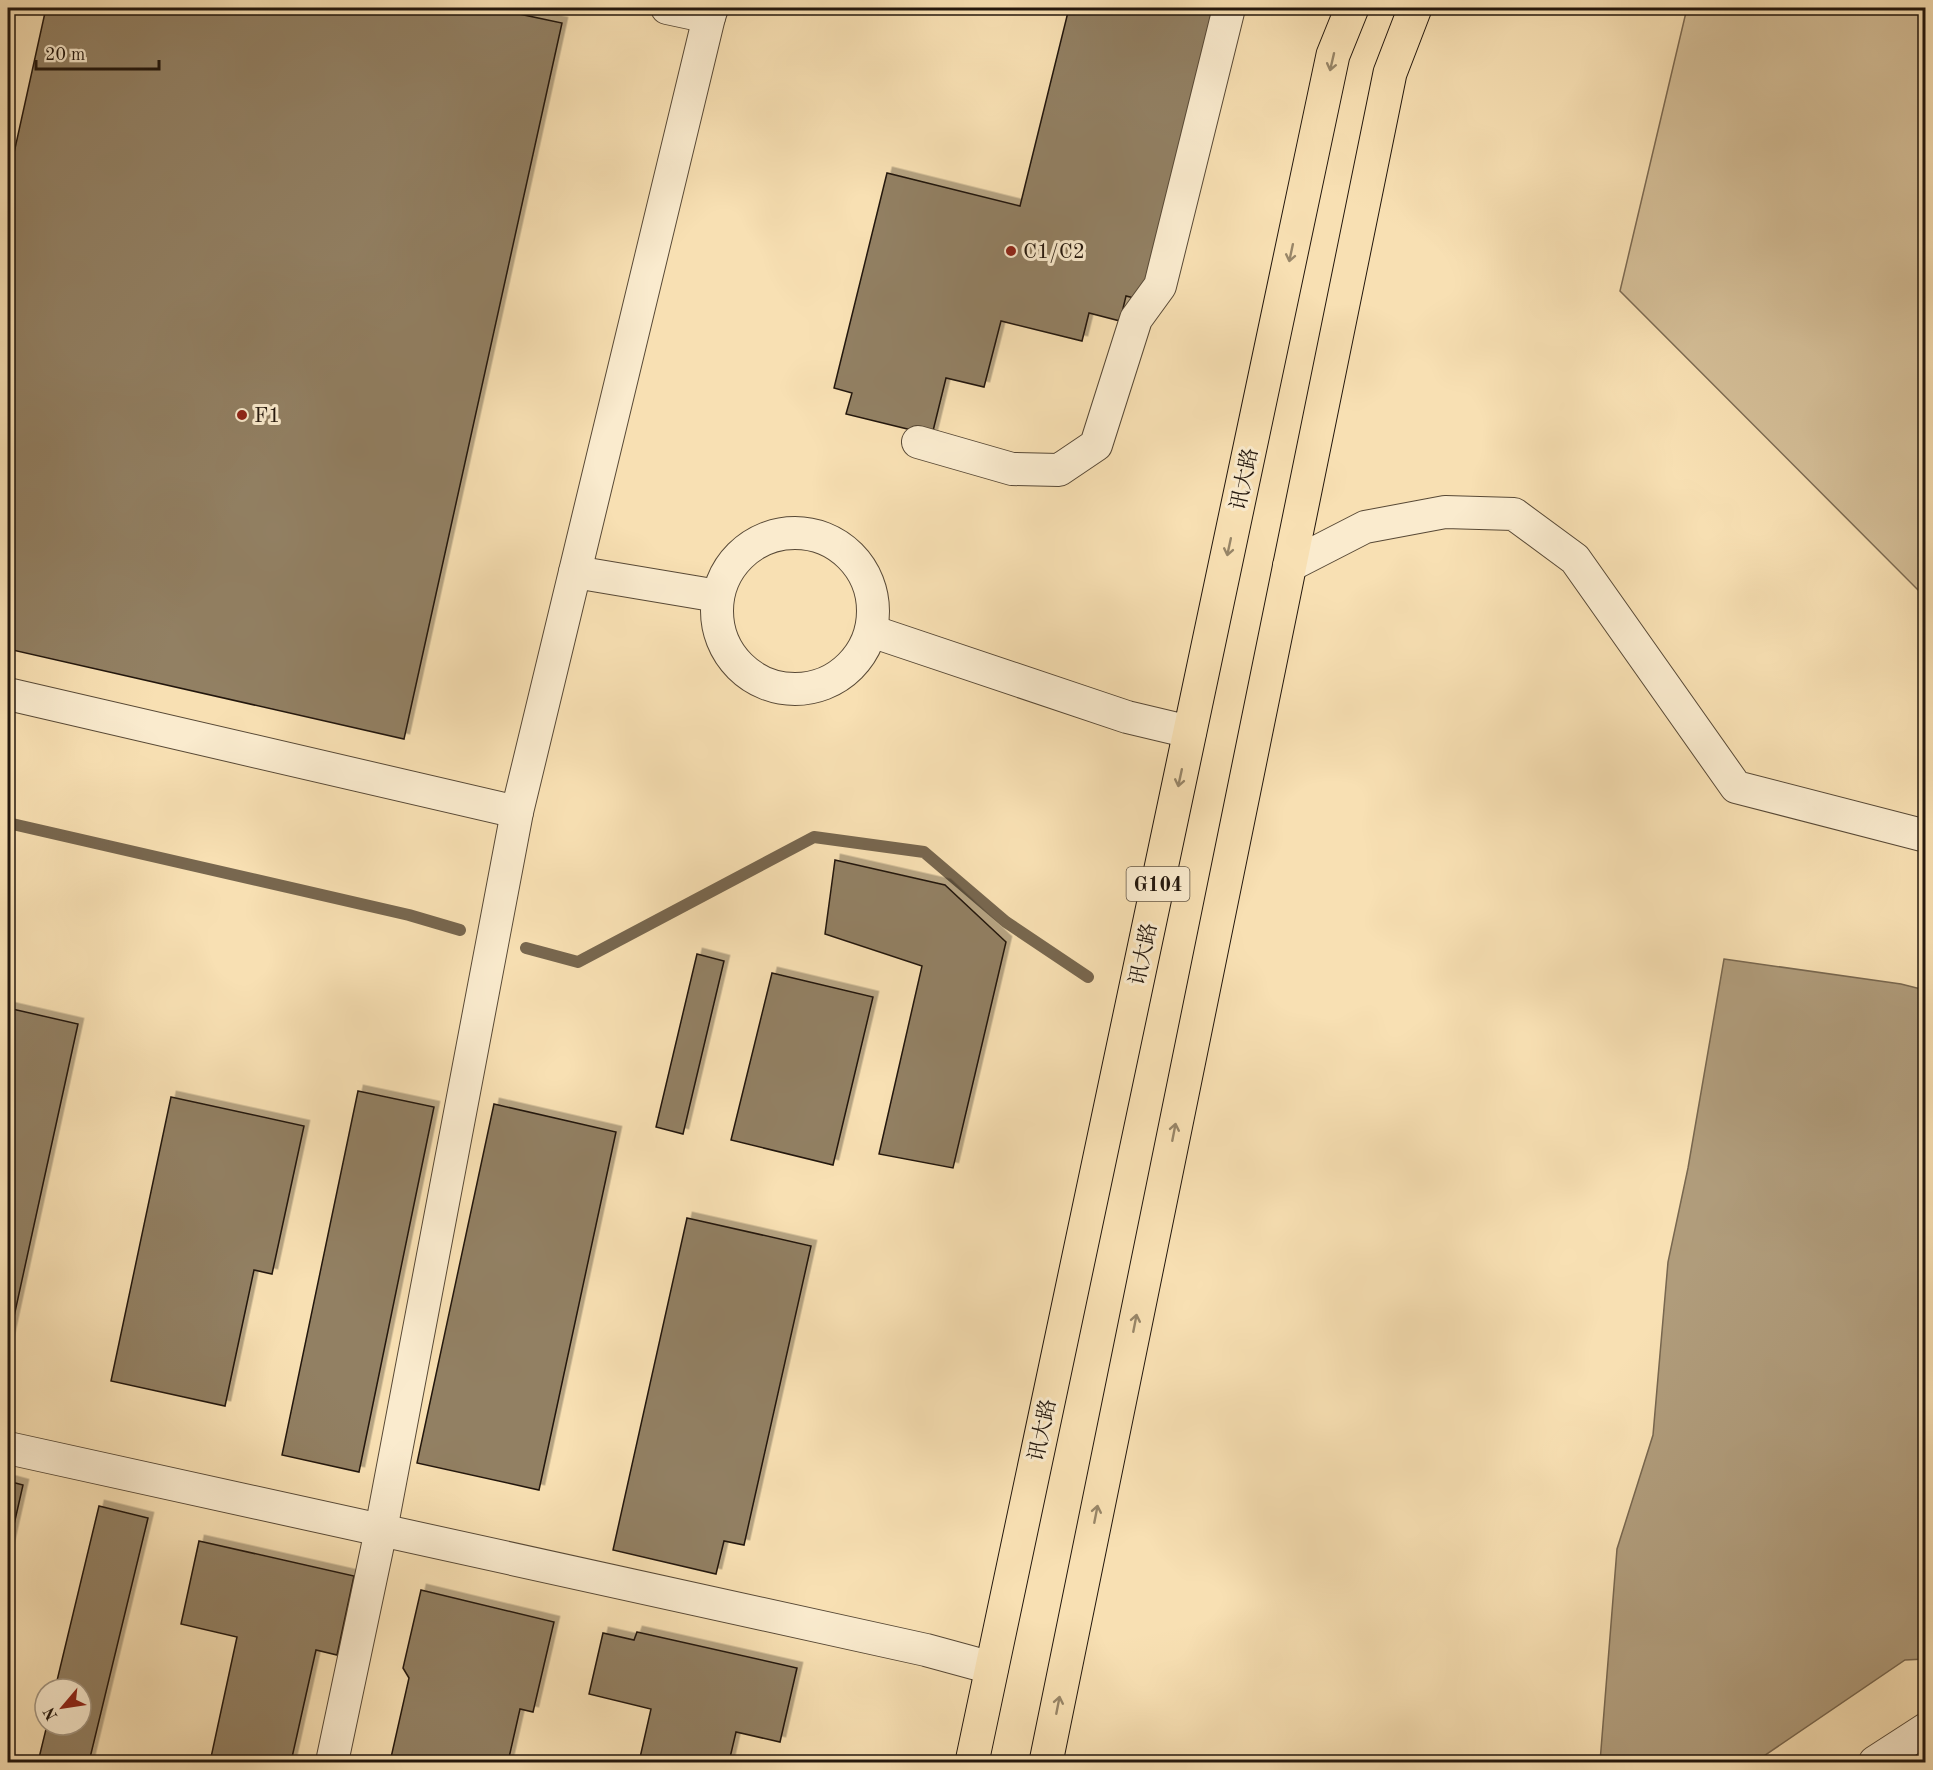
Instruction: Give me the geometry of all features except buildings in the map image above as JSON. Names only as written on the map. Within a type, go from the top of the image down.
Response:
[{"type":"highway","name":"讯大路","points":[[972,1762],[1333,55],[1352,8]]},
{"type":"highway","name":"G104","points":[[1046,1762],[1390,73],[1415,8]]},
{"type":"street","points":[[332,1762],[381,1530],[517,812],[710,12],[667,8]]},
{"type":"street","points":[[918,442],[1012,469],[1059,470],[1096,445],[1136,319],[1160,286],[1230,8]]},
{"type":"street","points":[[1289,566],[1365,527],[1445,512],[1514,514],[1575,559],[1736,787],[1926,836]]},
{"type":"street","points":[[802,532],[829,540],[851,555],[867,577],[874,604],[872,631],[860,656],[843,674],[821,686],[796,690],[772,686],[750,675],[732,658],[720,635],[716,611],[718,597],[720,586],[731,564],[751,545],[776,534],[802,532]]},
{"type":"street","points":[[575,572],[718,597]]},
{"type":"street","points":[[872,631],[1127,717],[1190,732]]},
{"type":"street","points":[[8,694],[517,812]]},
{"type":"street","points":[[8,1448],[926,1650],[992,1668]]},
{"type":"street","points":[[1875,1762],[1926,1729]]},
{"type":"shaded area","points":[[1687,8],[1925,8],[1925,597],[1620,291]]},
{"type":"shaded area","points":[[1724,959],[1901,984],[1925,990],[1925,1659],[1905,1660],[1755,1762],[1600,1762],[1617,1549],[1653,1435],[1668,1262],[1688,1168]]},
{"type":"waterway","points":[[8,823],[409,915],[460,930]]},
{"type":"waterway","points":[[526,948],[578,962],[814,837],[924,852],[1006,922],[1088,977]]},
{"type":"place","name":"C1/C2","points":[[1011,251]]},
{"type":"place","name":"F1","points":[[242,415]]}]
